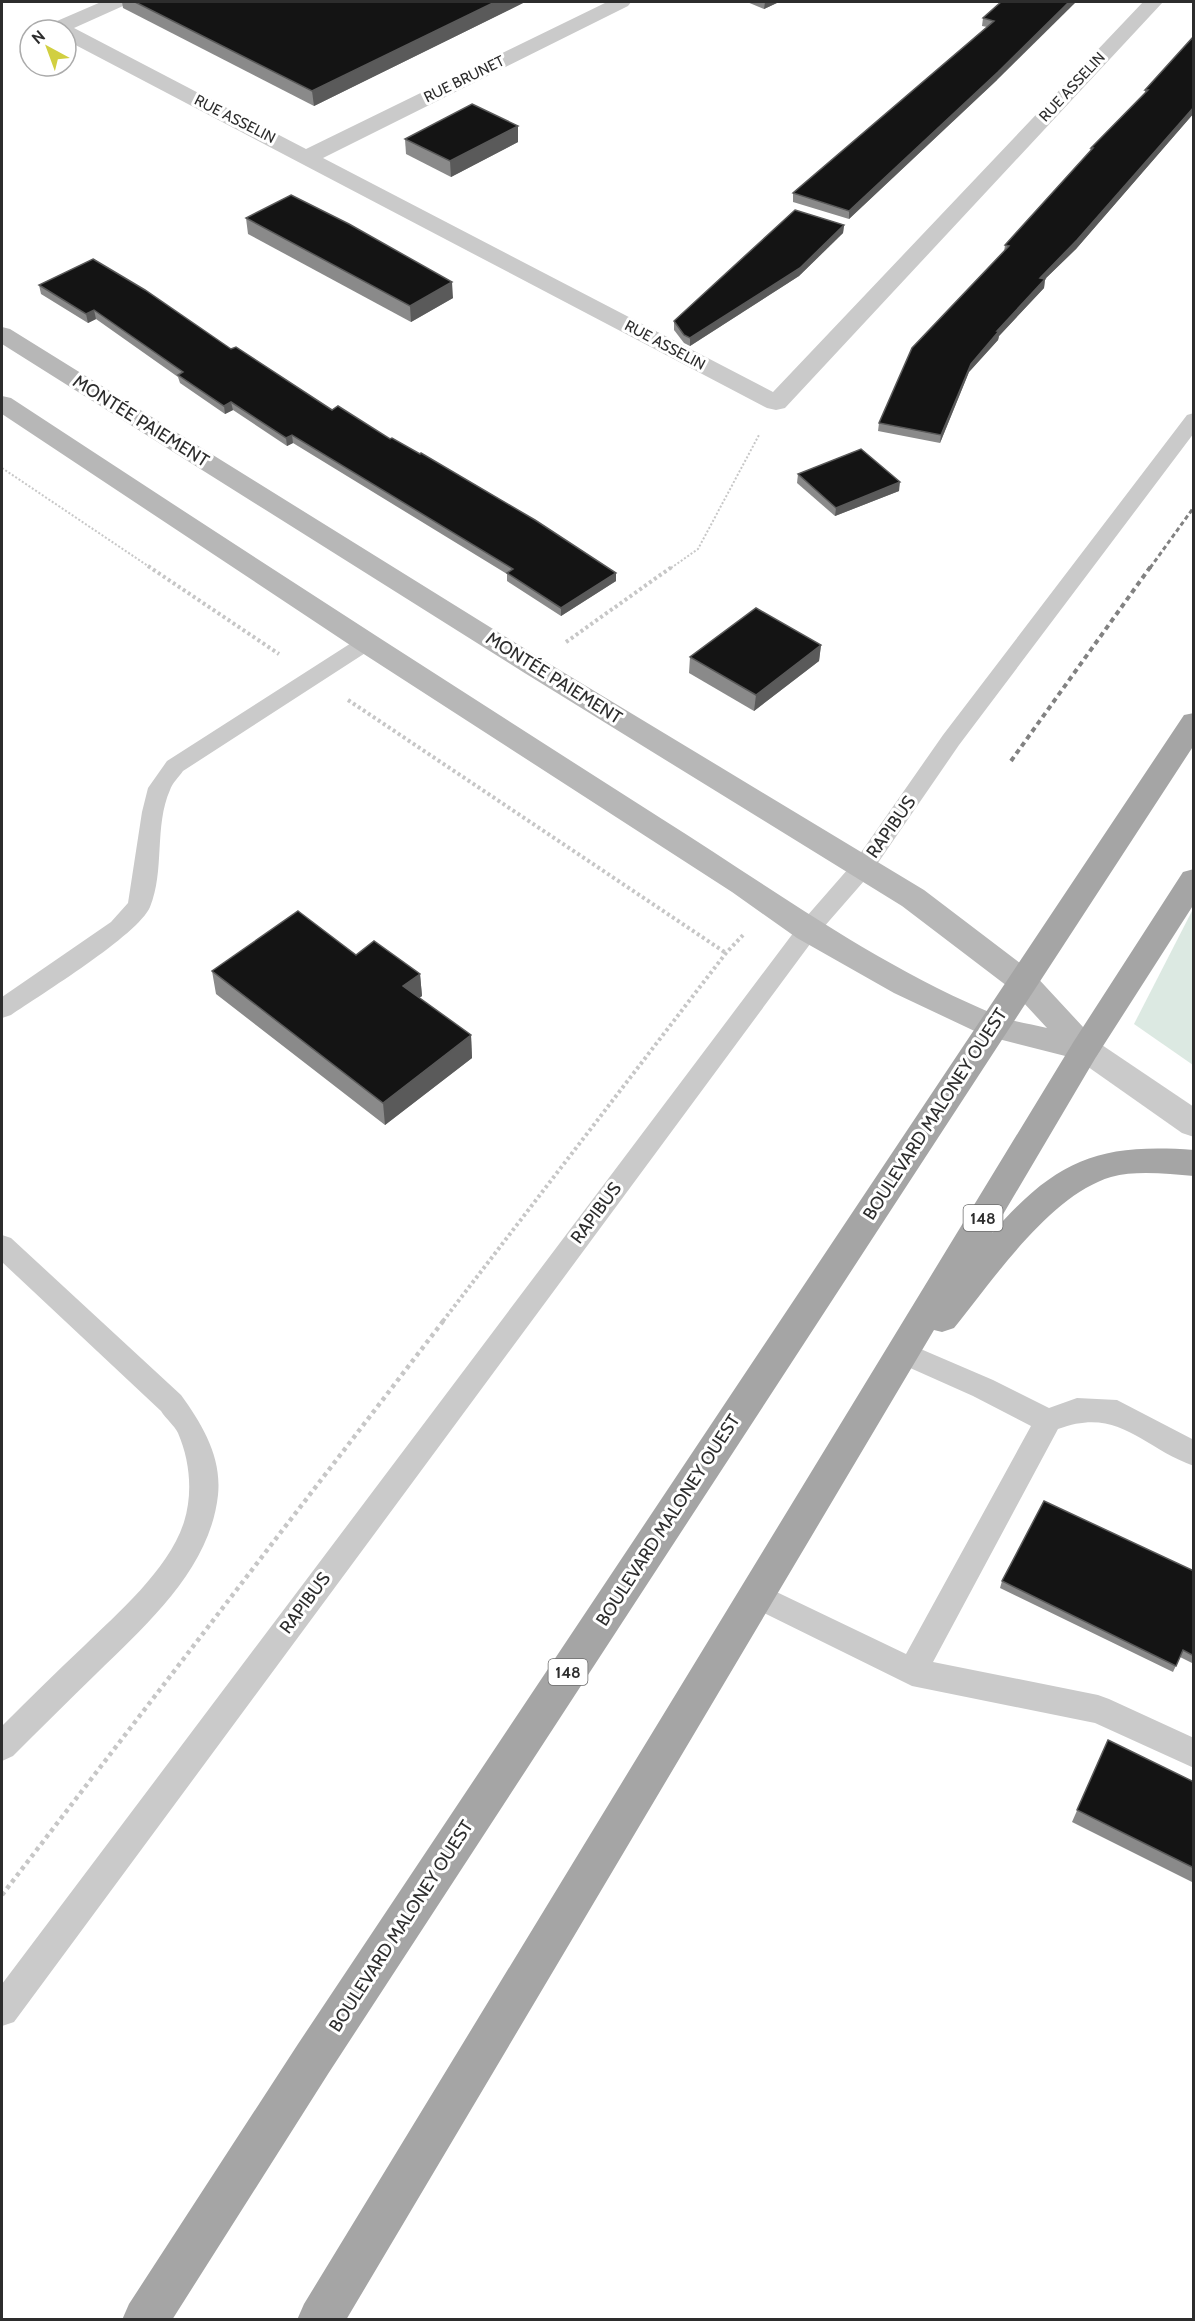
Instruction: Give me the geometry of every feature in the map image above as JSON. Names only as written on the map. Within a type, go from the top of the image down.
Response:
[{"type":"main road","name":"MONTÉE PAIEMENT","points":[[2,334],[533,666],[863,867],[947,922],[1022,981],[1085,1049]]},
{"type":"main road","name":"MONTÉE PAIEMENT","points":[[2,403],[366,644],[743,884],[808,930],[905,985],[994,1027],[1085,1049]]},
{"type":"main road","name":"BOULEVARD MALONEY OUEST","points":[[145,2319],[313,2059],[1194,722]]},
{"type":"main road","name":"148","points":[[320,2319],[1085,1049],[1194,879]]},
{"type":"main road","points":[[881,1387],[1034,1211],[1069,1182],[1106,1166],[1147,1159],[1194,1163]]},
{"type":"street","points":[[78,19],[116,2]]},
{"type":"street","name":"RUE BRUNET","points":[[307,157],[621,2]]},
{"type":"street","name":"RUE ASSELIN","points":[[78,38],[776,403],[1153,2]]},
{"type":"street","name":"MONTÉE PAIEMENT","points":[[1085,1049],[1194,1124]]},
{"type":"lane","name":"RAPIBUS","points":[[2,2010],[808,930],[863,867],[951,740],[1194,419]]},
{"type":"lane","points":[[2,1009],[119,928],[139,906],[153,812],[159,788],[175,766],[366,644]]},
{"type":"lane","points":[[2,1246],[171,1403],[190,1427],[201,1458],[205,1487],[202,1513],[191,1544],[173,1572],[145,1606],[2,1746]]},
{"type":"lane","points":[[909,1355],[1048,1420]]},
{"type":"lane","points":[[912,1672],[1048,1420],[1077,1410],[1118,1412],[1194,1454]]},
{"type":"lane","points":[[756,1595],[912,1672],[1098,1709],[1194,1754]]},
{"type":"path","points":[[533,666],[698,549],[776,403]]},
{"type":"path","points":[[2,468],[726,953]]},
{"type":"path","points":[[2,1895],[726,953],[751,927]]},
{"type":"shaded area","points":[[1193,909],[1193,1065],[1134,1024]]},
{"type":"building","points":[[135,2],[495,2],[312,91]]},
{"type":"building","points":[[1001,2],[1069,2],[998,72],[849,211],[793,193],[994,21],[983,18]]},
{"type":"building","points":[[1194,36],[1194,107],[1077,240],[1040,278],[1045,279],[997,331],[999,331],[971,364],[941,435],[879,423],[912,348],[1009,246],[1005,245],[1093,148],[1091,148],[1148,90],[1145,90]]},
{"type":"building","points":[[472,104],[518,126],[450,161],[405,139]]},
{"type":"building","points":[[291,195],[349,224],[452,282],[410,306],[246,218]]},
{"type":"building","points":[[795,210],[844,225],[800,268],[690,338],[684,335],[674,321]]},
{"type":"building","points":[[93,259],[145,290],[231,349],[236,347],[332,410],[338,406],[390,439],[421,453],[535,520],[616,573],[561,608],[507,573],[513,569],[292,435],[286,438],[231,402],[224,406],[178,375],[183,372],[94,310],[86,314],[39,285]]},
{"type":"building","points":[[861,449],[900,482],[836,508],[798,474]]},
{"type":"building","points":[[756,608],[821,645],[756,695],[690,657]]},
{"type":"building","points":[[298,911],[356,955],[374,941],[420,974],[403,986],[471,1035],[383,1103],[212,971]]},
{"type":"building","points":[[1044,1501],[1194,1571],[1194,1656],[1183,1650],[1176,1666],[1002,1581]]},
{"type":"building","points":[[1108,1740],[1194,1782],[1194,1868],[1077,1810]]},
{"type":"railway","points":[[1150,568],[1194,507]]},
{"type":"railway","points":[[1011,761],[1151,566]]}]
